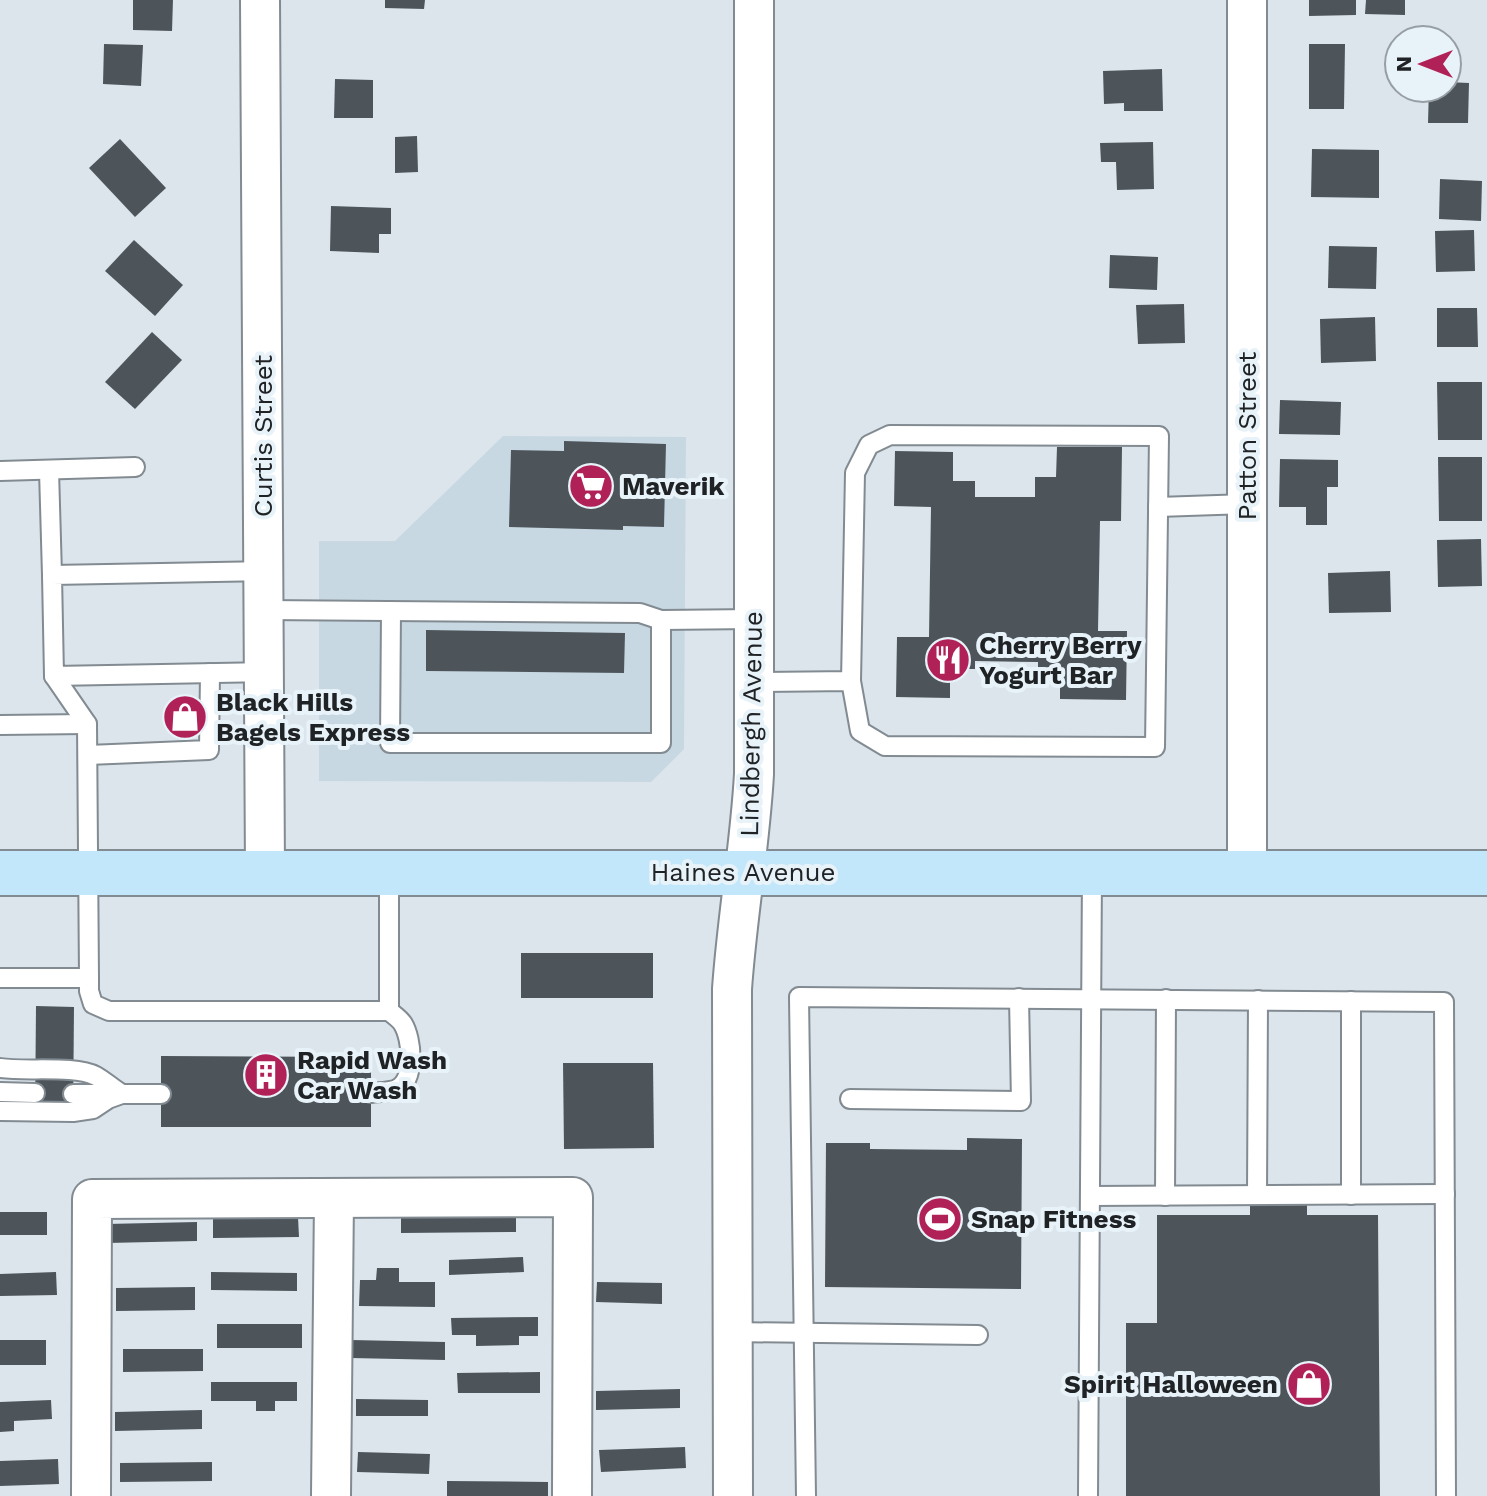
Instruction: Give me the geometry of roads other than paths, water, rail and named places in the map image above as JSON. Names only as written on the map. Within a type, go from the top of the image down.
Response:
[{"type":"main road","name":"Haines Avenue","points":[[0,873],[1487,873]]},
{"type":"street","name":"Curtis Street","points":[[260,0],[265,872]]},
{"type":"street","name":"Lindbergh Avenue","points":[[733,1496],[732,989],[753,787],[754,0]]},
{"type":"street","name":"Patton Street","points":[[1247,0],[1247,873]]},
{"type":"street","points":[[91,1496],[92,1199],[573,1197],[572,1496]]},
{"type":"street","points":[[331,1496],[334,1198]]},
{"type":"lane","points":[[890,435],[1159,436],[1155,747],[885,746],[860,731],[851,681],[855,473],[869,445],[890,435]]},
{"type":"lane","points":[[0,471],[135,467]]},
{"type":"lane","points":[[49,470],[54,676],[87,724],[89,991],[93,1004],[109,1011],[389,1011],[402,1021],[410,1038],[410,1071],[397,1089],[371,1093]]},
{"type":"lane","points":[[1158,507],[1247,504]]},
{"type":"lane","points":[[52,575],[264,571]]},
{"type":"lane","points":[[264,610],[640,613],[661,620],[754,619]]},
{"type":"lane","points":[[391,611],[390,743],[661,743],[661,620]]},
{"type":"lane","points":[[54,676],[264,672]]},
{"type":"lane","points":[[88,755],[209,750],[210,673]]},
{"type":"lane","points":[[754,682],[851,681]]},
{"type":"lane","points":[[0,725],[87,724]]},
{"type":"lane","points":[[389,872],[389,1011]]},
{"type":"lane","points":[[1088,1496],[1092,872]]},
{"type":"lane","points":[[0,978],[89,978]]},
{"type":"lane","points":[[806,1496],[799,997],[1444,1002],[1446,1496]]},
{"type":"lane","points":[[850,1099],[1021,1101],[1019,998]]},
{"type":"lane","points":[[1165,1196],[1166,999]]},
{"type":"lane","points":[[1257,1195],[1258,1000]]},
{"type":"lane","points":[[1351,1001],[1351,1195]]},
{"type":"lane","points":[[0,1068],[95,1075],[122,1094]]},
{"type":"lane","points":[[0,1092],[35,1093]]},
{"type":"lane","points":[[73,1094],[161,1094]]},
{"type":"lane","points":[[0,1111],[73,1112],[93,1109],[122,1094]]},
{"type":"lane","points":[[1090,1196],[1445,1194]]},
{"type":"lane","points":[[733,1332],[978,1335]]},
{"type":"place","name":"Maverik","points":[[591,486]]},
{"type":"place","name":"Cherry Berry Yogurt Bar","points":[[948,660]]},
{"type":"place","name":"Black Hills Bagels Express","points":[[185,717]]},
{"type":"place","name":"Rapid Wash Car Wash","points":[[266,1075]]},
{"type":"place","name":"Snap Fitness","points":[[940,1219]]},
{"type":"place","name":"Spirit Halloween","points":[[1309,1384]]}]
